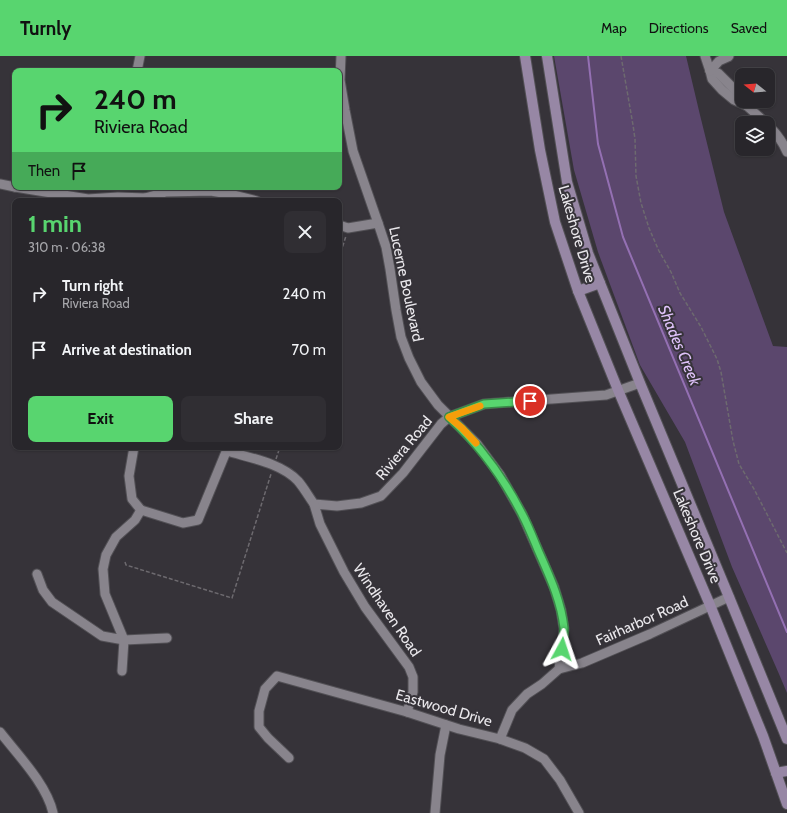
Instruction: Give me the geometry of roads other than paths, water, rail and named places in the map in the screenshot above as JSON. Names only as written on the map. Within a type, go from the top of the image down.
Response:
[{"type":"main road","name":"Lakeshore Drive","points":[[525,56],[540,150],[555,222],[578,291],[751,706],[787,804]]},
{"type":"main road","name":"Lakeshore Drive","points":[[547,56],[567,182],[588,253],[787,739]]},
{"type":"main road","points":[[578,291],[600,282]]},
{"type":"main road","points":[[776,773],[787,770]]},
{"type":"street","points":[[138,68],[140,56]]},
{"type":"street","name":"Lucerne Boulevard","points":[[340,68],[341,56]]},
{"type":"street","points":[[705,56],[712,79],[722,90],[735,100]]},
{"type":"street","points":[[710,71],[719,61],[729,56]]},
{"type":"street","name":"Lucerne Boulevard","points":[[342,92],[353,151],[386,247],[401,337],[406,351],[421,382],[438,405],[477,444],[500,475],[522,514],[552,580],[561,610],[564,628],[559,669]]},
{"type":"street","points":[[750,108],[759,116]]},
{"type":"street","points":[[775,132],[785,146],[787,152]]},
{"type":"street","points":[[0,184],[12,186]]},
{"type":"street","points":[[33,190],[82,198]]},
{"type":"street","points":[[118,197],[119,190]]},
{"type":"street","points":[[151,198],[166,192],[211,191],[246,198]]},
{"type":"street","points":[[103,198],[127,198]]},
{"type":"street","points":[[342,226],[348,228],[378,222]]},
{"type":"street","points":[[618,390],[640,383]]},
{"type":"street","name":"Riviera Road","points":[[314,504],[337,506],[361,503],[381,496],[403,474],[441,424],[449,417],[484,404],[606,395],[618,390]]},
{"type":"street","points":[[133,450],[129,476],[132,499],[141,510],[183,523],[198,520],[227,450]]},
{"type":"street","points":[[230,450],[287,472],[298,481],[314,504]]},
{"type":"street","name":"Windhaven Road","points":[[314,504],[320,524],[344,572],[365,608],[409,667],[413,677],[413,692],[407,712]]},
{"type":"street","points":[[122,671],[124,640],[105,594],[103,569],[106,555],[116,538],[135,520],[141,510]]},
{"type":"street","points":[[37,574],[43,590],[52,602],[102,636],[124,640],[167,638]]},
{"type":"street","name":"Lakeshore Drive","points":[[710,606],[729,597]]},
{"type":"street","name":"Fairharbor Road","points":[[500,738],[512,710],[527,694],[542,684],[559,669],[582,663],[710,606]]},
{"type":"street","name":"Eastwood Drive","points":[[289,758],[259,727],[259,711],[265,689],[277,676],[407,712],[459,729],[500,738],[525,748],[544,760],[560,780],[579,813]]},
{"type":"street","points":[[435,813],[440,755],[446,725]]},
{"type":"street","points":[[0,732],[39,782],[51,804],[53,813]]},
{"type":"waterway","name":"Shades Creek","points":[[588,56],[598,144],[623,237],[787,632]]}]
